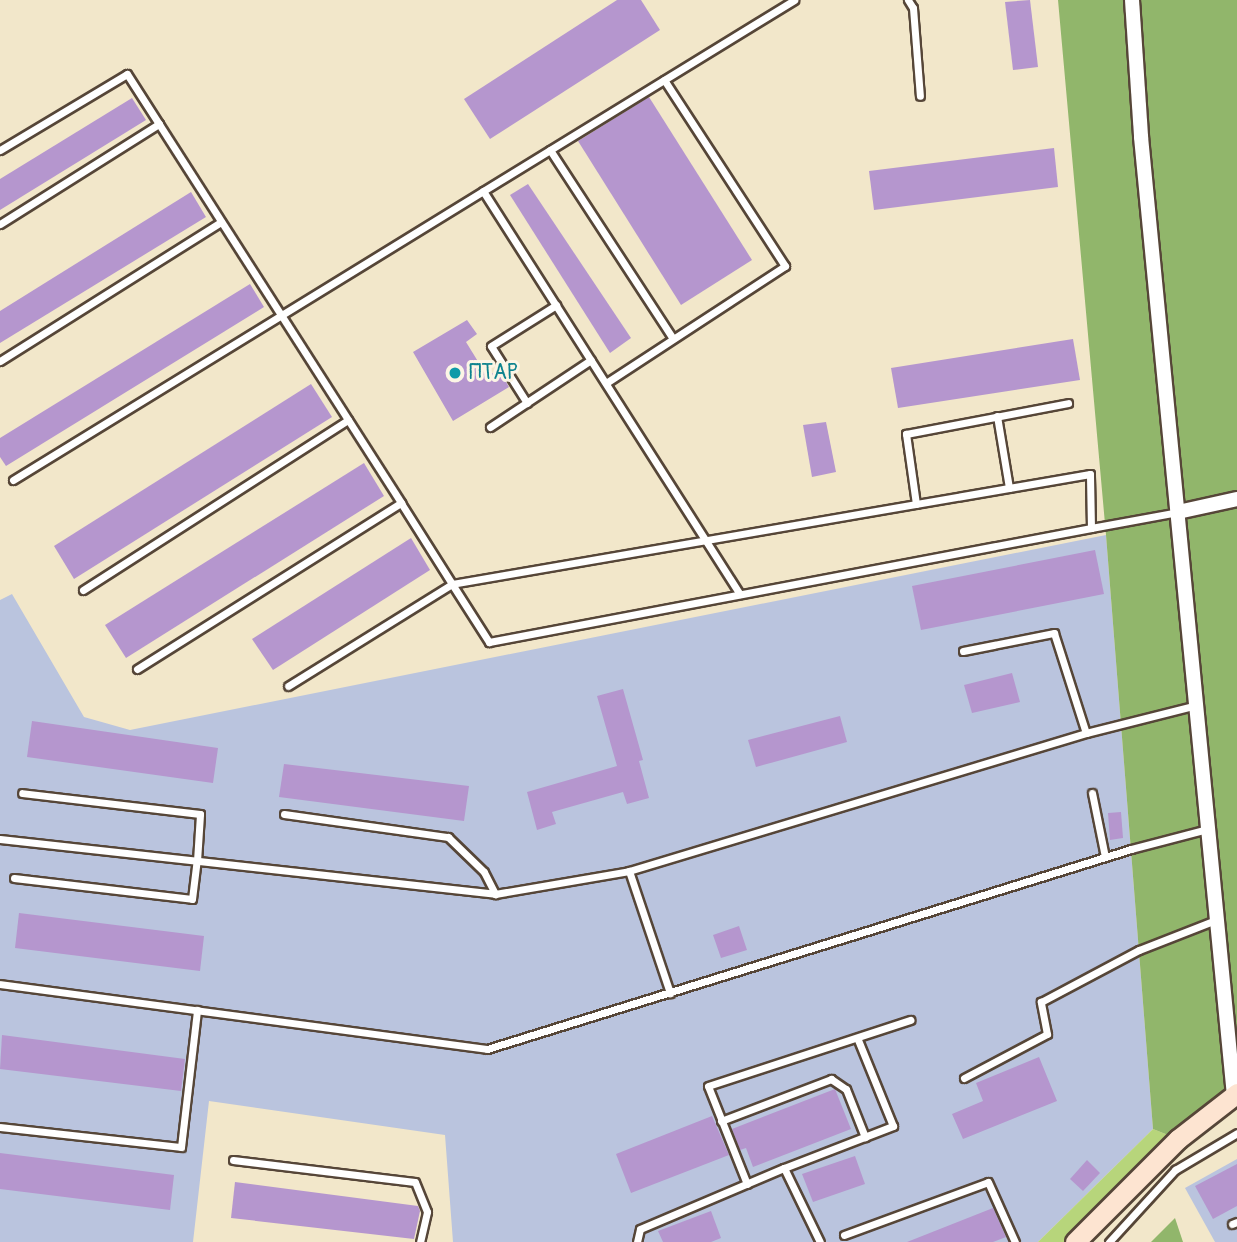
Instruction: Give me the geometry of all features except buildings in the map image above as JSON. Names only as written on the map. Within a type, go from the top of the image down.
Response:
[{"type":"main road","points":[[1075,1242],[1178,1139],[1235,1094]]},
{"type":"street","points":[[1132,0],[1141,137],[1235,1094]]},
{"type":"street","points":[[1178,512],[1237,499]]},
{"type":"lane","points":[[13,481],[794,0]]},
{"type":"lane","points":[[908,0],[913,8],[920,96]]},
{"type":"lane","points":[[0,150],[127,74],[489,642],[1178,512]]},
{"type":"lane","points":[[606,383],[785,267],[664,80]]},
{"type":"lane","points":[[0,224],[159,124]]},
{"type":"lane","points":[[550,150],[673,339]]},
{"type":"lane","points":[[483,191],[740,594]]},
{"type":"lane","points":[[0,361],[221,222]]},
{"type":"lane","points":[[527,403],[491,346],[556,305]]},
{"type":"lane","points":[[490,427],[591,360]]},
{"type":"lane","points":[[916,504],[906,434],[1068,403]]},
{"type":"lane","points":[[997,416],[1009,488]]},
{"type":"lane","points":[[83,590],[348,420]]},
{"type":"lane","points":[[288,686],[452,584],[1090,474],[1091,527]]},
{"type":"lane","points":[[137,670],[401,503]]},
{"type":"lane","points":[[963,651],[1054,633],[1086,733]]},
{"type":"lane","points":[[0,839],[495,894],[629,871],[1086,733],[1198,705]]},
{"type":"lane","points":[[14,878],[192,900],[197,861],[200,814],[22,793]]},
{"type":"lane","points":[[1093,793],[1105,857]]},
{"type":"lane","points":[[284,814],[448,837],[484,872],[495,894]]},
{"type":"lane","points":[[0,984],[487,1049],[1105,857],[1209,829]]},
{"type":"lane","points":[[629,871],[670,993]]},
{"type":"lane","points":[[964,1077],[1047,1034],[1041,1002],[1139,950],[1217,919]]},
{"type":"lane","points":[[0,1127],[181,1147],[197,1010]]},
{"type":"lane","points":[[747,1184],[708,1086],[858,1040],[910,1020]]},
{"type":"lane","points":[[637,1242],[640,1229],[784,1168],[893,1126],[858,1040]]},
{"type":"lane","points":[[722,1121],[831,1079],[846,1088],[865,1137]]},
{"type":"lane","points":[[1109,1242],[1175,1170],[1237,1133]]},
{"type":"lane","points":[[233,1160],[415,1182],[427,1212],[420,1242]]},
{"type":"lane","points":[[784,1168],[820,1242]]},
{"type":"lane","points":[[844,1235],[988,1182],[1015,1242]]},
{"type":"shaded area","points":[[1106,535],[1153,1129],[1038,1242],[453,1242],[445,1135],[209,1101],[193,1242],[0,1242],[0,600],[12,594],[84,717],[130,730]]},
{"type":"shaded area","points":[[1237,1159],[1237,1242],[1215,1242],[1185,1188]]},
{"type":"green space","points":[[1058,0],[1237,0],[1237,1093],[1178,1139],[1153,1129],[1106,535]]},
{"type":"green space","points":[[1153,1129],[1178,1139],[1075,1242],[1038,1242]]},
{"type":"green space","points":[[1175,1218],[1183,1242],[1151,1242]]},
{"type":"place","name":"ПТАР","points":[[455,373]]}]
